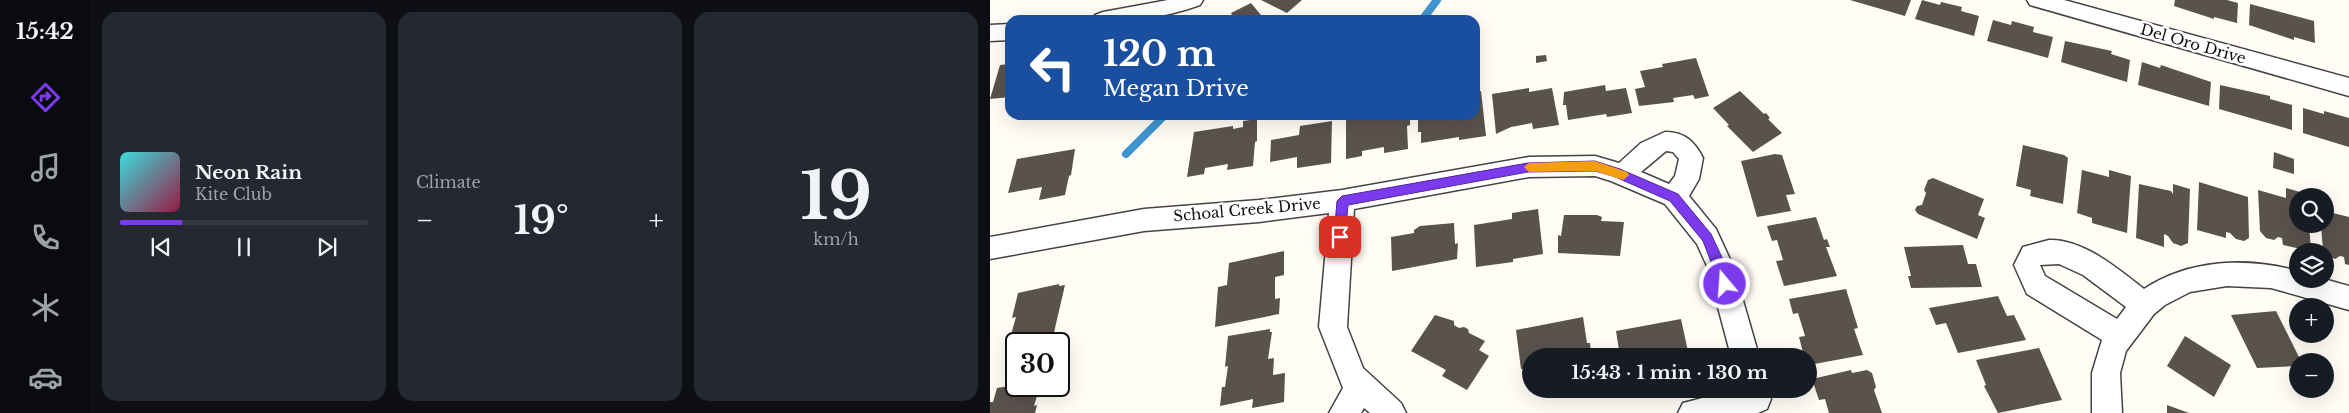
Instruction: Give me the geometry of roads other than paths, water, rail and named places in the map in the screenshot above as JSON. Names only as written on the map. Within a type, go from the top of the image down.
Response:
[{"type":"street","points":[[1129,15],[1176,6],[1193,0]]},
{"type":"street","name":"Del Oro Drive","points":[[2037,0],[2349,88]]},
{"type":"street","points":[[990,33],[1005,32]]},
{"type":"street","points":[[1623,175],[1642,155],[1654,147],[1668,141],[1681,145],[1691,158],[1687,179],[1674,197]]},
{"type":"street","name":"Schoal Creek Drive","points":[[990,248],[1144,220],[1259,211],[1342,201],[1528,168],[1595,166],[1623,175],[1674,197],[1707,237],[1717,259],[1743,348]]},
{"type":"street","points":[[1342,201],[1333,327],[1352,377],[1391,413]]},
{"type":"street","points":[[2120,336],[2036,285],[2027,265],[2032,255],[2061,252],[2080,259],[2144,305]]},
{"type":"street","points":[[2108,413],[2106,373],[2114,345],[2144,305],[2156,296],[2187,281],[2228,274],[2271,276],[2348,303]]},
{"type":"street","points":[[1344,413],[1361,387]]},
{"type":"street","points":[[1692,413],[1757,400]]},
{"type":"waterway","points":[[1426,15],[1437,0]]},
{"type":"waterway","points":[[1126,154],[1160,120]]}]
